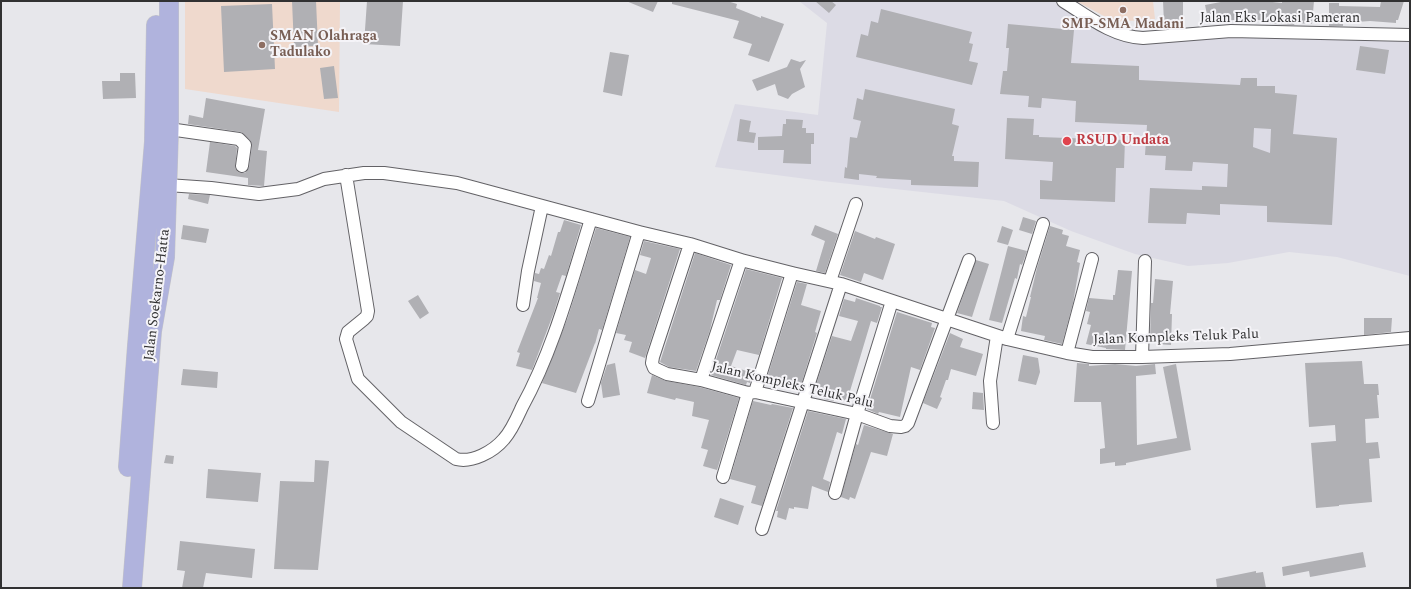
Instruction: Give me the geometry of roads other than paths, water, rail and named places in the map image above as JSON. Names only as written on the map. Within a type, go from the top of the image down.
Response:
[{"type":"main road","name":"Jalan Soekarno-Hatta","points":[[132,588],[137,346],[154,142],[156,1]]},
{"type":"main road","name":"Jalan Soekarno-Hatta","points":[[118,588],[152,330],[165,257],[168,185],[169,1]]},
{"type":"street","name":"Jalan Eks Lokasi Pameran","points":[[1063,1],[1106,28],[1132,38],[1231,31],[1410,34]]},
{"type":"street","points":[[168,128],[239,139],[245,144],[242,166]]},
{"type":"street","name":"Jalan Kompleks Teluk Palu","points":[[168,185],[211,188],[259,194],[298,189],[324,180],[364,173],[384,173],[457,183],[638,232],[690,244],[741,260],[836,283],[1002,337],[1067,353],[1092,357],[1230,354],[1410,338]]},
{"type":"street","points":[[346,175],[368,311],[367,316],[348,332],[346,339],[358,379],[402,422],[456,459],[462,461],[480,456],[503,440],[534,387],[554,334],[591,219]]},
{"type":"street","points":[[762,529],[803,402],[856,204]]},
{"type":"street","points":[[523,305],[528,271],[542,206]]},
{"type":"street","points":[[993,423],[990,381],[1002,337],[1043,224]]},
{"type":"street","points":[[588,401],[638,232]]},
{"type":"street","name":"Jalan Kompleks Teluk Palu","points":[[690,244],[652,363],[654,368],[667,374],[701,380],[751,393],[803,402],[857,414],[898,428],[907,425],[947,320]]},
{"type":"street","points":[[1067,353],[1092,259]]},
{"type":"street","points":[[701,380],[741,260]]},
{"type":"street","points":[[947,320],[969,260]]},
{"type":"street","points":[[1142,357],[1145,261]]},
{"type":"street","points":[[723,477],[792,273]]},
{"type":"street","points":[[835,493],[857,414],[892,301]]},
{"type":"place","name":"SMP-SMA Madani","points":[[1123,10]]},
{"type":"place","name":"SMAN Olahraga Tadulako","points":[[262,45]]},
{"type":"place","name":"RSUD Undata","points":[[1067,141]]}]
